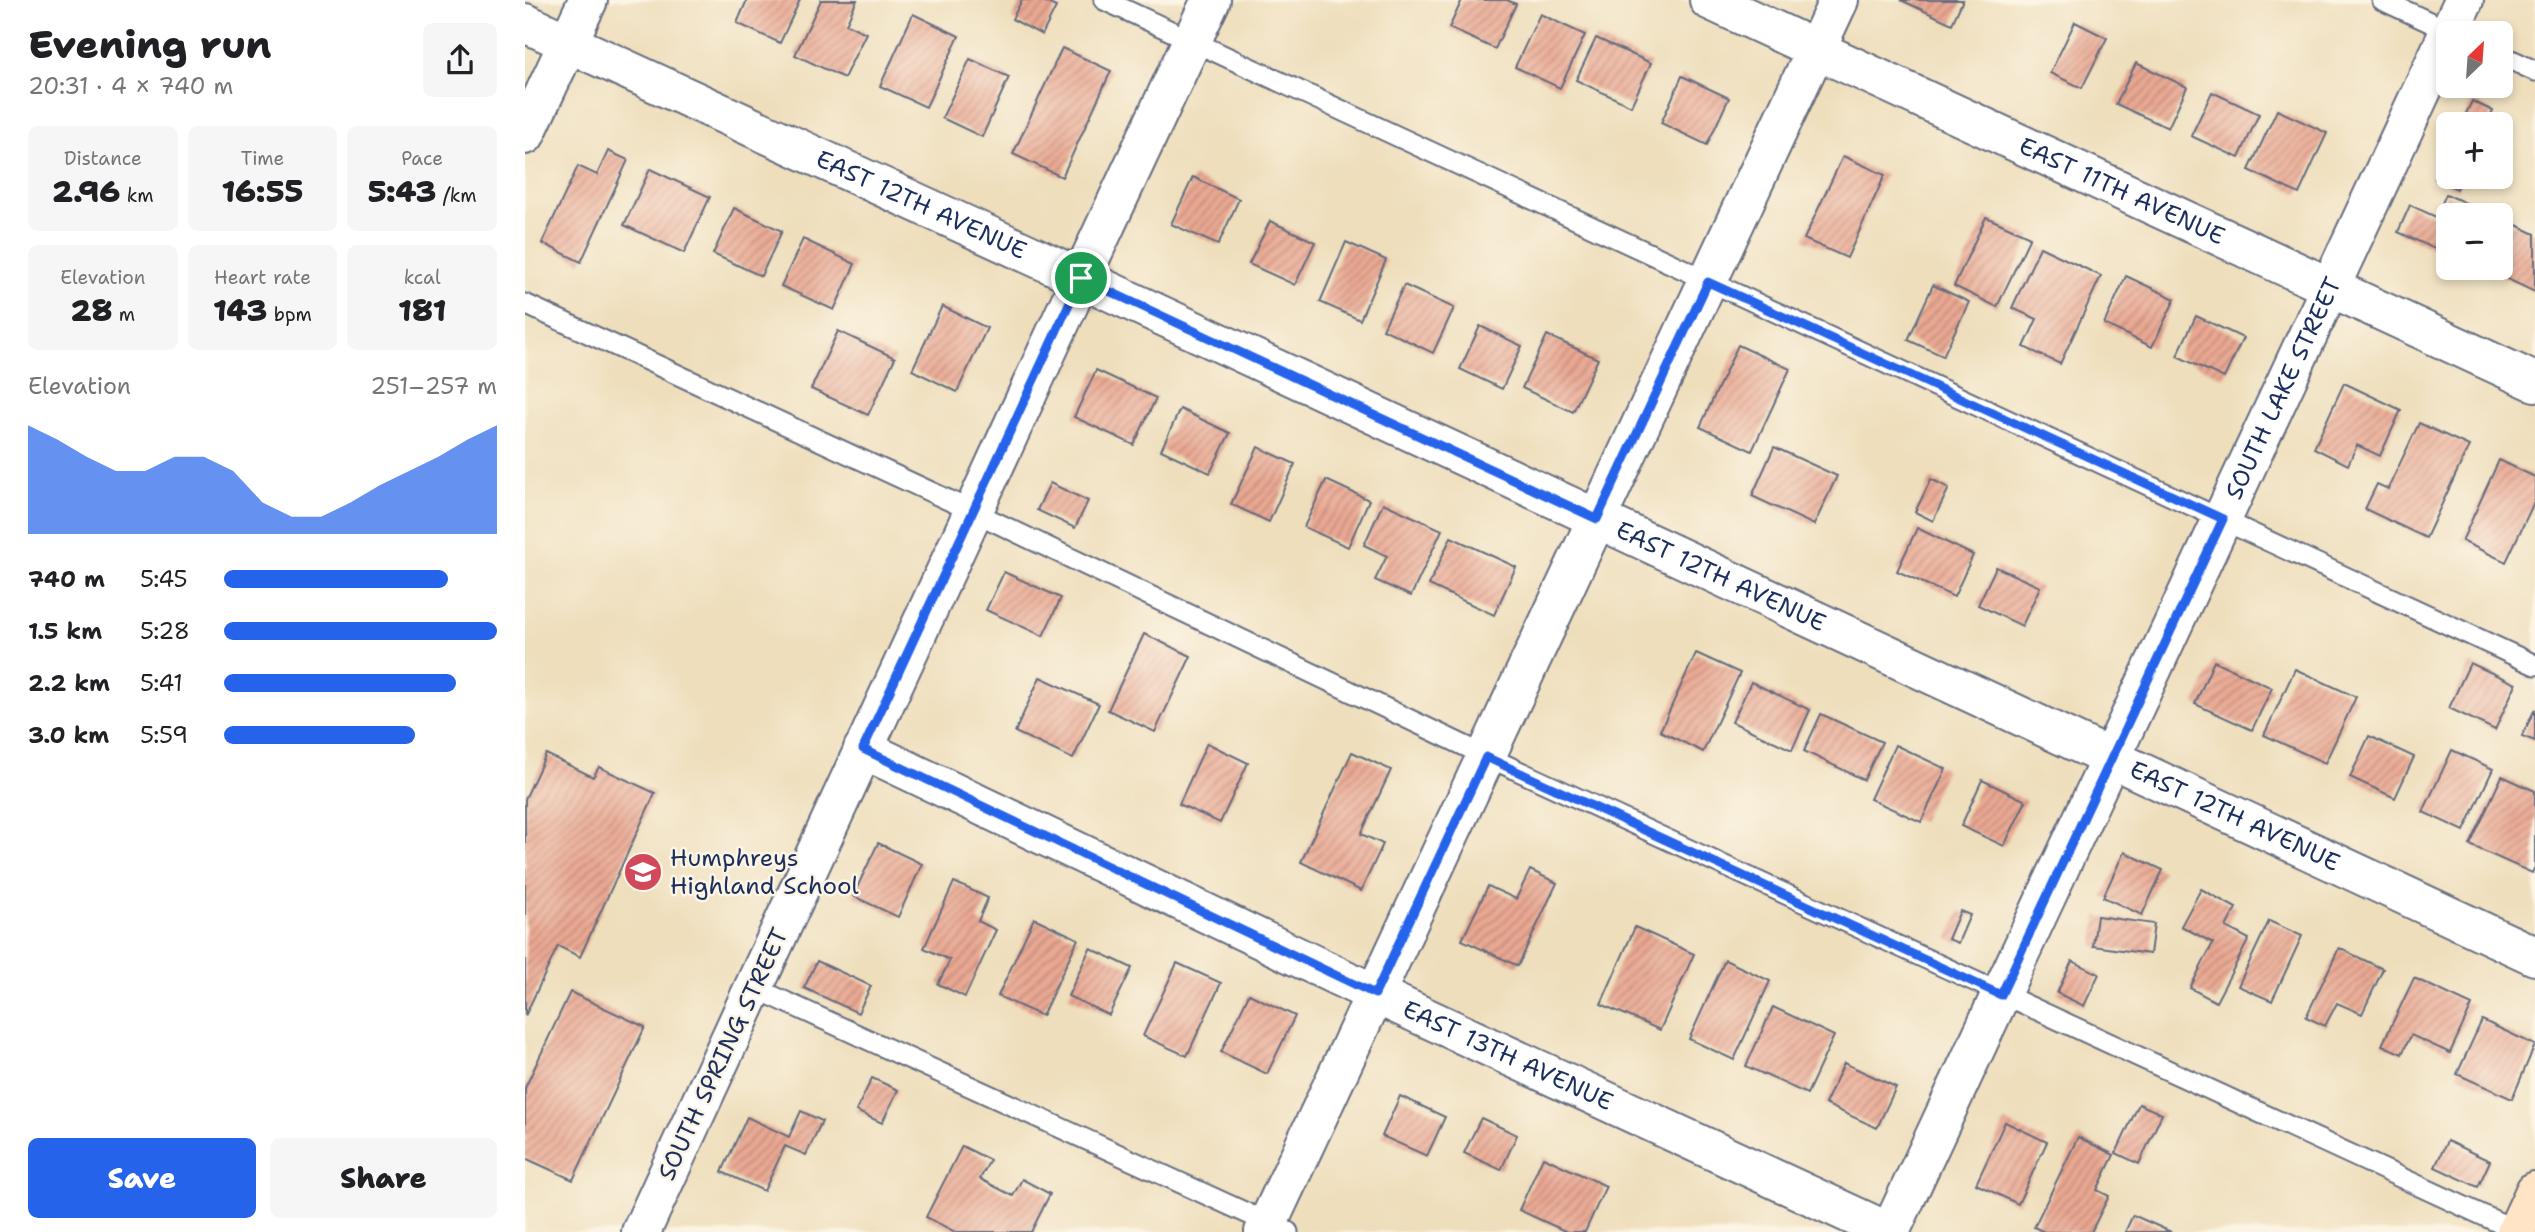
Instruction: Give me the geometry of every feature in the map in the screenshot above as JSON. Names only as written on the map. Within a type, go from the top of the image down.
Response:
[{"type":"main road","points":[[2518,1232],[2535,1191]]},
{"type":"street","points":[[525,135],[588,0]]},
{"type":"street","name":"SOUTH SPRING STREET","points":[[650,1229],[753,987],[1211,0]]},
{"type":"street","name":"EAST 11TH AVENUE","points":[[1709,0],[2535,382]]},
{"type":"street","points":[[1273,1229],[1375,994],[1839,0]]},
{"type":"street","name":"EAST 12TH AVENUE","points":[[525,23],[1081,278],[2535,956]]},
{"type":"street","name":"SOUTH LAKE STREET","points":[[1889,1232],[2113,758],[2436,62]]},
{"type":"street","name":"EAST 13TH AVENUE","points":[[863,749],[1375,994],[1889,1232]]},
{"type":"lane","points":[[1104,0],[2535,665]]},
{"type":"lane","points":[[2382,0],[2452,21]]},
{"type":"lane","points":[[2513,61],[2535,71]]},
{"type":"lane","points":[[525,304],[972,511],[1486,757],[2518,1232]]},
{"type":"lane","points":[[753,987],[1273,1229]]},
{"type":"building","points":[[747,0],[800,0],[780,43],[737,23]]},
{"type":"building","points":[[821,0],[857,0],[846,24],[866,33],[844,78],[795,55]]},
{"type":"building","points":[[1022,0],[1041,0],[1056,7],[1042,35],[1012,19]]},
{"type":"building","points":[[1462,0],[1507,0],[1516,4],[1495,49],[1449,28]]},
{"type":"building","points":[[1901,0],[1963,0],[1952,24]]},
{"type":"building","points":[[913,14],[959,36],[926,107],[880,86]]},
{"type":"building","points":[[1540,14],[1585,35],[1560,88],[1515,67]]},
{"type":"building","points":[[2075,22],[2107,38],[2082,88],[2050,73]]},
{"type":"building","points":[[1596,38],[1651,63],[1631,106],[1576,80]]},
{"type":"building","points":[[1062,48],[1111,71],[1062,177],[1013,154]]},
{"type":"building","points":[[970,59],[1009,77],[982,137],[942,118]]},
{"type":"building","points":[[2136,63],[2187,87],[2168,128],[2116,104]]},
{"type":"building","points":[[1682,76],[1729,98],[1707,145],[1661,123]]},
{"type":"building","points":[[2212,92],[2259,114],[2239,158],[2191,136]]},
{"type":"building","points":[[2472,101],[2493,111],[2493,112],[2467,112]]},
{"type":"building","points":[[2277,110],[2327,133],[2299,194],[2249,170]]},
{"type":"building","points":[[608,151],[628,160],[581,262],[542,243],[578,166],[597,175]]},
{"type":"building","points":[[1843,156],[1885,175],[1847,258],[1804,239]]},
{"type":"building","points":[[650,169],[710,197],[684,253],[624,225]]},
{"type":"building","points":[[1193,177],[1239,199],[1218,245],[1171,224]]},
{"type":"building","points":[[2446,194],[2466,203],[2442,203]]},
{"type":"building","points":[[2410,205],[2436,217],[2436,249],[2398,232]]},
{"type":"building","points":[[734,208],[782,231],[761,276],[713,254]]},
{"type":"building","points":[[1986,217],[2030,237],[1997,307],[1954,286]]},
{"type":"building","points":[[1270,221],[1315,242],[1295,285],[1249,264]]},
{"type":"building","points":[[2513,223],[2535,234],[2535,292],[2509,280],[2513,280]]},
{"type":"building","points":[[803,239],[855,264],[834,310],[781,286]]},
{"type":"building","points":[[1346,242],[1386,260],[1360,320],[1320,302]]},
{"type":"building","points":[[2040,247],[2101,276],[2060,364],[2024,347],[2037,319],[2012,308]]},
{"type":"building","points":[[2126,276],[2175,299],[2152,347],[2104,324]]},
{"type":"building","points":[[1404,285],[1454,308],[1433,353],[1383,329]]},
{"type":"building","points":[[1933,285],[1969,302],[1943,356],[1908,340]]},
{"type":"building","points":[[942,306],[987,328],[957,392],[912,370]]},
{"type":"building","points":[[2196,316],[2243,338],[2224,378],[2177,356]]},
{"type":"building","points":[[1480,326],[1522,346],[1502,389],[1460,369]]},
{"type":"building","points":[[838,331],[895,358],[868,415],[811,389]]},
{"type":"building","points":[[1547,335],[1598,359],[1573,412],[1522,388]]},
{"type":"building","points":[[1738,345],[1790,369],[1752,451],[1700,427]]},
{"type":"building","points":[[1096,370],[1156,398],[1134,445],[1074,417]]},
{"type":"building","points":[[2344,383],[2401,410],[2380,456],[2357,445],[2348,465],[2314,448]]},
{"type":"building","points":[[1180,409],[1230,433],[1210,473],[1161,450]]},
{"type":"building","points":[[2419,423],[2469,446],[2426,538],[2365,509],[2377,484],[2388,489]]},
{"type":"building","points":[[1258,447],[1295,464],[1269,522],[1231,504]]},
{"type":"building","points":[[1774,447],[1837,476],[1814,525],[1752,496]]},
{"type":"building","points":[[2499,460],[2535,477],[2535,500],[2506,562],[2462,541]]},
{"type":"building","points":[[1931,479],[1949,488],[1933,521],[1915,512]]},
{"type":"building","points":[[1326,480],[1369,500],[1348,547],[1304,527]]},
{"type":"building","points":[[1050,483],[1088,501],[1075,528],[1037,510]]},
{"type":"building","points":[[1383,503],[1442,530],[1411,596],[1375,580],[1387,556],[1364,545]]},
{"type":"building","points":[[1917,528],[1973,555],[1954,597],[1897,571]]},
{"type":"building","points":[[1451,537],[1516,567],[1494,615],[1429,585]]},
{"type":"building","points":[[1996,567],[2040,587],[2022,626],[1978,605]]},
{"type":"building","points":[[1004,572],[1061,598],[1043,636],[986,610]]},
{"type":"building","points":[[1144,634],[1191,656],[1155,732],[1108,710]]},
{"type":"building","points":[[1696,653],[1740,673],[1703,752],[1660,731]]},
{"type":"building","points":[[2214,661],[2272,688],[2252,730],[2195,704]]},
{"type":"building","points":[[2470,663],[2516,684],[2495,730],[2449,708]]},
{"type":"building","points":[[2295,669],[2356,697],[2325,763],[2264,735]]},
{"type":"building","points":[[1040,677],[1099,704],[1073,759],[1015,732]]},
{"type":"building","points":[[1751,682],[1810,710],[1792,750],[1732,722]]},
{"type":"building","points":[[2535,709],[2535,741],[2522,736]]},
{"type":"building","points":[[1821,714],[1882,742],[1864,780],[1804,751]]},
{"type":"building","points":[[2369,736],[2414,757],[2395,798],[2350,777]]},
{"type":"building","points":[[1207,743],[1248,763],[1220,823],[1179,804]]},
{"type":"building","points":[[1895,745],[1946,769],[1921,822],[1870,799]]},
{"type":"building","points":[[2452,750],[2493,769],[2464,831],[2423,812]]},
{"type":"building","points":[[1352,752],[1391,770],[1361,834],[1383,844],[1361,891],[1301,862]]},
{"type":"building","points":[[546,754],[593,777],[599,767],[655,793],[580,957],[558,946],[525,1016],[525,799]]},
{"type":"building","points":[[2502,776],[2535,791],[2535,867],[2532,873],[2470,845]]},
{"type":"building","points":[[1982,780],[2026,801],[2004,846],[1961,826]]},
{"type":"building","points":[[878,843],[922,864],[898,917],[853,896]]},
{"type":"building","points":[[2124,852],[2163,870],[2142,915],[2103,897]]},
{"type":"building","points":[[1530,870],[1557,883],[1518,966],[1462,940],[1488,886],[1516,899]]},
{"type":"building","points":[[954,882],[988,898],[978,921],[996,930],[965,997],[938,984],[950,960],[924,948]]},
{"type":"building","points":[[2201,889],[2236,908],[2226,927],[2249,939],[2216,1002],[2190,988],[2213,943],[2181,926]]},
{"type":"building","points":[[1960,911],[1970,915],[1958,943],[1948,939]]},
{"type":"building","points":[[2097,916],[2154,924],[2150,954],[2093,946]]},
{"type":"building","points":[[1034,918],[1078,939],[1042,1016],[998,996]]},
{"type":"building","points":[[2269,921],[2302,936],[2272,1001],[2238,986]]},
{"type":"building","points":[[1635,927],[1694,954],[1660,1030],[1601,1004]]},
{"type":"building","points":[[1090,948],[1132,968],[1109,1015],[1068,996]]},
{"type":"building","points":[[2339,948],[2383,969],[2362,1014],[2337,1003],[2325,1026],[2306,1017]]},
{"type":"building","points":[[1725,960],[1770,981],[1734,1060],[1689,1039]]},
{"type":"building","points":[[817,961],[871,986],[858,1013],[804,988]]},
{"type":"building","points":[[2072,961],[2099,974],[2084,1006],[2057,993]]},
{"type":"building","points":[[1177,963],[1221,983],[1187,1056],[1143,1036]]},
{"type":"building","points":[[2414,978],[2472,1005],[2450,1053],[2411,1035],[2402,1054],[2382,1045]]},
{"type":"building","points":[[570,992],[645,1027],[573,1180],[525,1158],[525,1088]]},
{"type":"building","points":[[1249,994],[1295,1016],[1267,1074],[1221,1052]]},
{"type":"building","points":[[1773,1007],[1834,1036],[1807,1094],[1746,1066]]},
{"type":"building","points":[[2482,1020],[2535,1045],[2512,1099],[2457,1074]]},
{"type":"building","points":[[1844,1063],[1896,1087],[1877,1128],[1825,1104]]},
{"type":"building","points":[[872,1078],[898,1090],[882,1123],[856,1111]]},
{"type":"building","points":[[1400,1096],[1445,1117],[1427,1156],[1382,1136]]},
{"type":"building","points":[[2139,1104],[2162,1114],[2139,1164],[2116,1153]]},
{"type":"building","points":[[801,1111],[822,1121],[806,1155],[785,1146],[764,1191],[722,1172],[747,1117],[789,1137]]},
{"type":"building","points":[[1481,1118],[1517,1135],[1501,1170],[1464,1153]]},
{"type":"building","points":[[2005,1122],[2047,1142],[2018,1204],[1976,1184]]},
{"type":"building","points":[[2078,1137],[2114,1155],[2097,1190],[2109,1196],[2091,1232],[2044,1232],[2034,1227]]},
{"type":"building","points":[[2447,1141],[2490,1161],[2478,1187],[2435,1167]]},
{"type":"building","points":[[962,1146],[990,1160],[980,1179],[1013,1196],[1022,1179],[1050,1194],[1031,1232],[955,1232],[926,1217]]},
{"type":"building","points":[[1543,1157],[1606,1186],[1585,1232],[1567,1232],[1519,1210]]},
{"type":"building","points":[[2133,1215],[2171,1232],[2125,1232]]},
{"type":"place","name":"Humphreys Highland School","points":[[643,872]]},
{"type":"route","points":[[1081,278],[1597,519],[1708,282],[2223,519],[2001,995],[1486,757],[1375,994],[863,749],[1081,278]]}]
